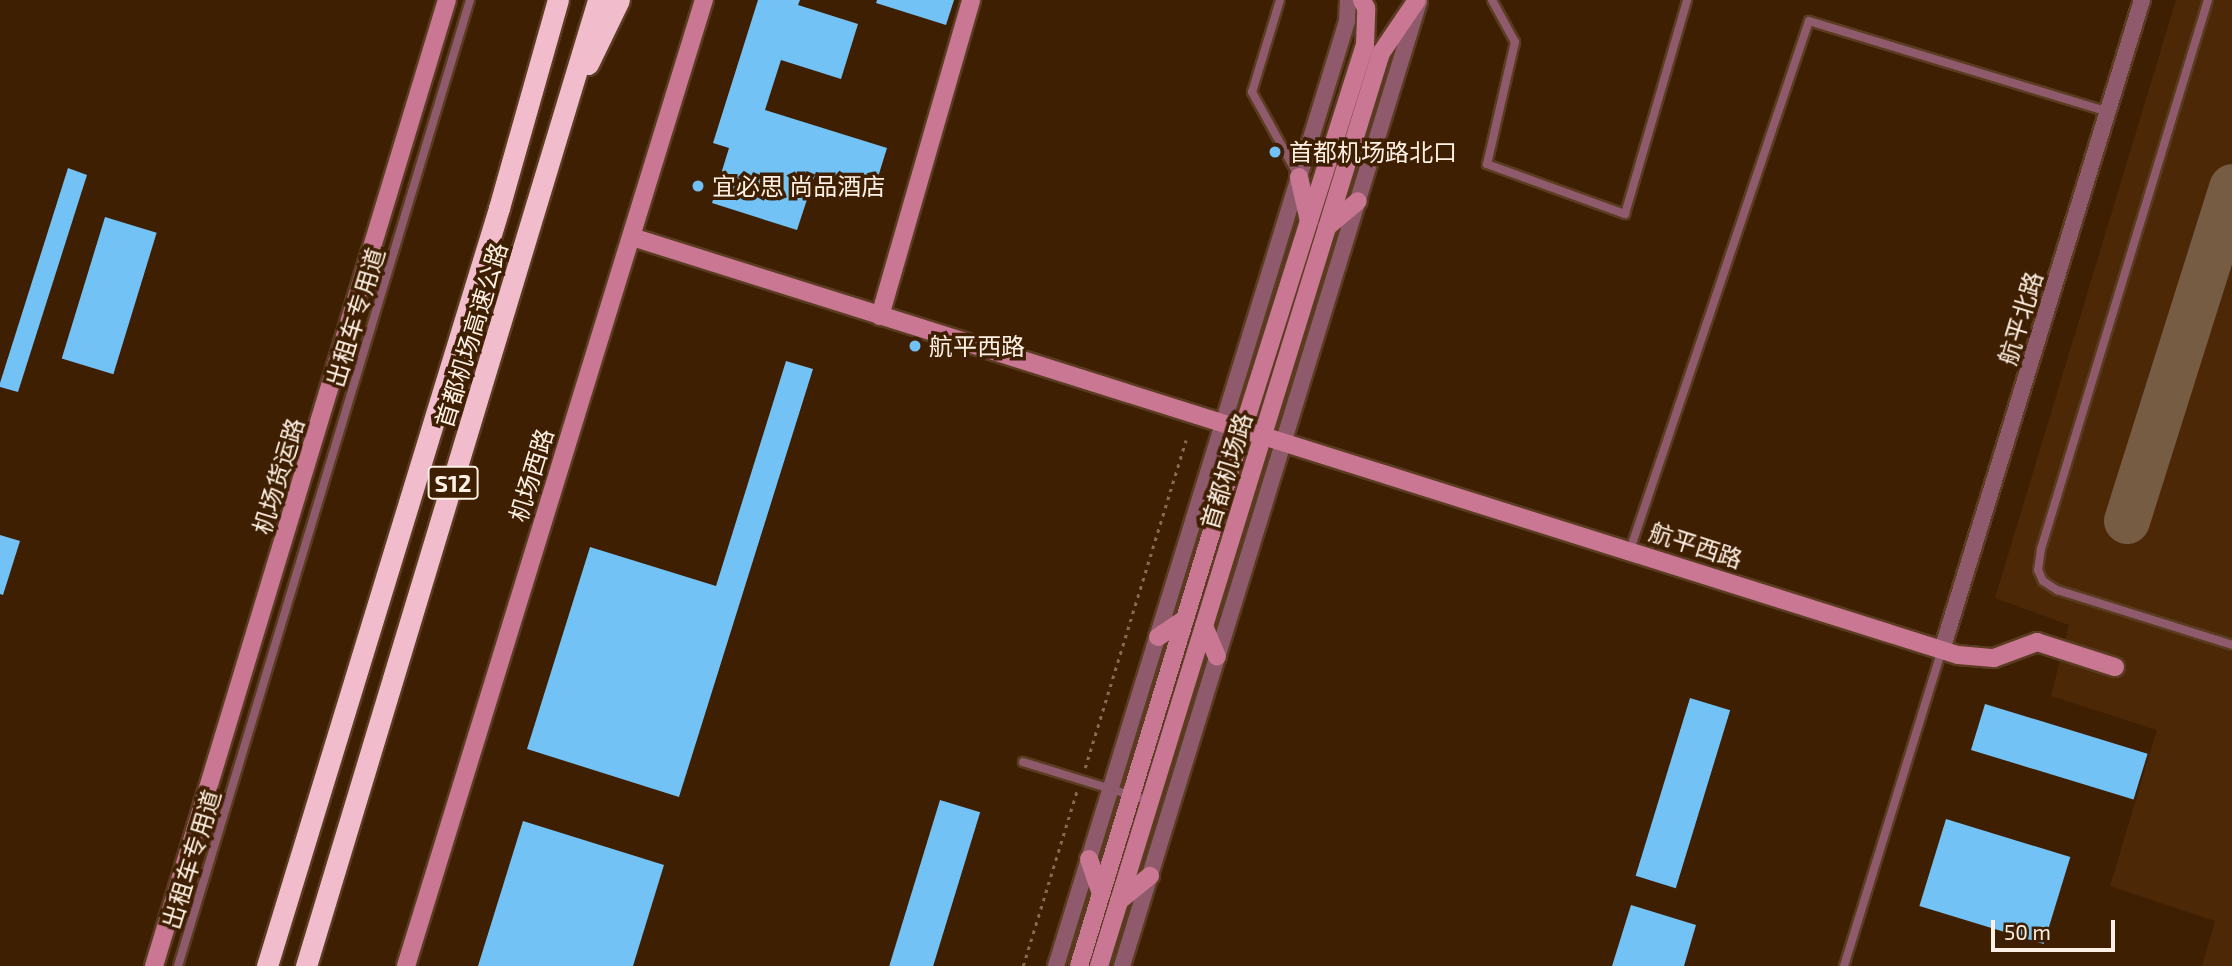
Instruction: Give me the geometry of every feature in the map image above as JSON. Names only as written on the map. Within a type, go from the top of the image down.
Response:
[{"type":"highway","name":"首都机场高速公路","points":[[267,966],[499,208],[558,0]]},
{"type":"highway","name":"首都机场高速公路","points":[[306,966],[598,0]]},
{"type":"highway","points":[[565,114],[619,0]]},
{"type":"street","name":"机场货运路","points":[[154,966],[447,0]]},
{"type":"street","name":"机场西路","points":[[406,966],[704,0]]},
{"type":"street","points":[[880,316],[971,0]]},
{"type":"street","name":"首都机场路","points":[[1056,966],[1347,21],[1348,0]]},
{"type":"street","name":"首都机场路","points":[[1079,966],[1243,429],[1365,45],[1366,8],[1362,0]]},
{"type":"street","name":"首都机场路","points":[[1122,966],[1418,0]]},
{"type":"street","name":"首都机场路","points":[[1099,966],[1381,53],[1418,0]]},
{"type":"street","name":"航平北路","points":[[1942,650],[2142,0]]},
{"type":"street","points":[[1299,177],[1309,221]]},
{"type":"street","points":[[1327,228],[1358,201]]},
{"type":"street","points":[[632,237],[1243,429]]},
{"type":"street","name":"航平西路","points":[[1243,429],[1958,655],[1994,658],[2037,642],[2115,667]]},
{"type":"street","points":[[1158,637],[1185,619]]},
{"type":"street","points":[[1204,626],[1217,656]]},
{"type":"street","points":[[1089,859],[1101,894]]},
{"type":"street","points":[[1119,901],[1150,876]]},
{"type":"lane","name":"出租车专用道","points":[[178,966],[470,0]]},
{"type":"lane","points":[[1280,0],[1252,92],[1299,177]]},
{"type":"lane","points":[[1492,0],[1515,41],[1487,164],[1625,214],[1687,0]]},
{"type":"lane","points":[[2208,0],[2041,549],[2038,570],[2043,581],[2057,590],[2232,645]]},
{"type":"lane","points":[[1630,550],[1810,21],[2108,112]]},
{"type":"lane","points":[[1844,966],[1942,650]]},
{"type":"lane","points":[[1023,762],[1150,801]]},
{"type":"path","points":[[1023,966],[1186,440]]},
{"type":"shaded area","points":[[2176,0],[2232,0],[2232,966],[2202,966],[2215,921],[2110,886],[2157,730],[2051,696],[2069,625],[1995,598]]},
{"type":"building","points":[[758,0],[800,0],[798,5],[858,24],[841,79],[781,60],[765,110],[887,148],[874,190],[816,172],[797,230],[712,203],[729,148],[713,143]]},
{"type":"building","points":[[877,0],[954,0],[946,25],[876,3]]},
{"type":"building","points":[[68,168],[87,175],[18,392],[0,387],[0,383]]},
{"type":"building","points":[[105,217],[157,233],[113,374],[62,359]]},
{"type":"building","points":[[786,361],[813,369],[679,797],[527,749],[590,547],[716,586]]},
{"type":"building","points":[[0,535],[20,541],[3,595],[0,594]]},
{"type":"building","points":[[1690,698],[1730,710],[1676,888],[1636,876]]},
{"type":"building","points":[[1985,704],[2148,754],[2134,800],[1971,750]]},
{"type":"building","points":[[940,800],[980,812],[933,966],[889,966]]},
{"type":"building","points":[[1946,819],[2070,857],[2044,944],[1919,906]]},
{"type":"building","points":[[523,821],[664,865],[633,966],[478,966]]},
{"type":"building","points":[[1631,905],[1696,925],[1684,966],[1612,966]]},
{"type":"taxiway","points":[[2127,521],[2232,187]]},
{"type":"place","name":"首都机场路北口","points":[[1275,152]]},
{"type":"place","name":"宜必思 尚品酒店","points":[[698,186]]},
{"type":"place","name":"航平西路","points":[[915,346]]}]
